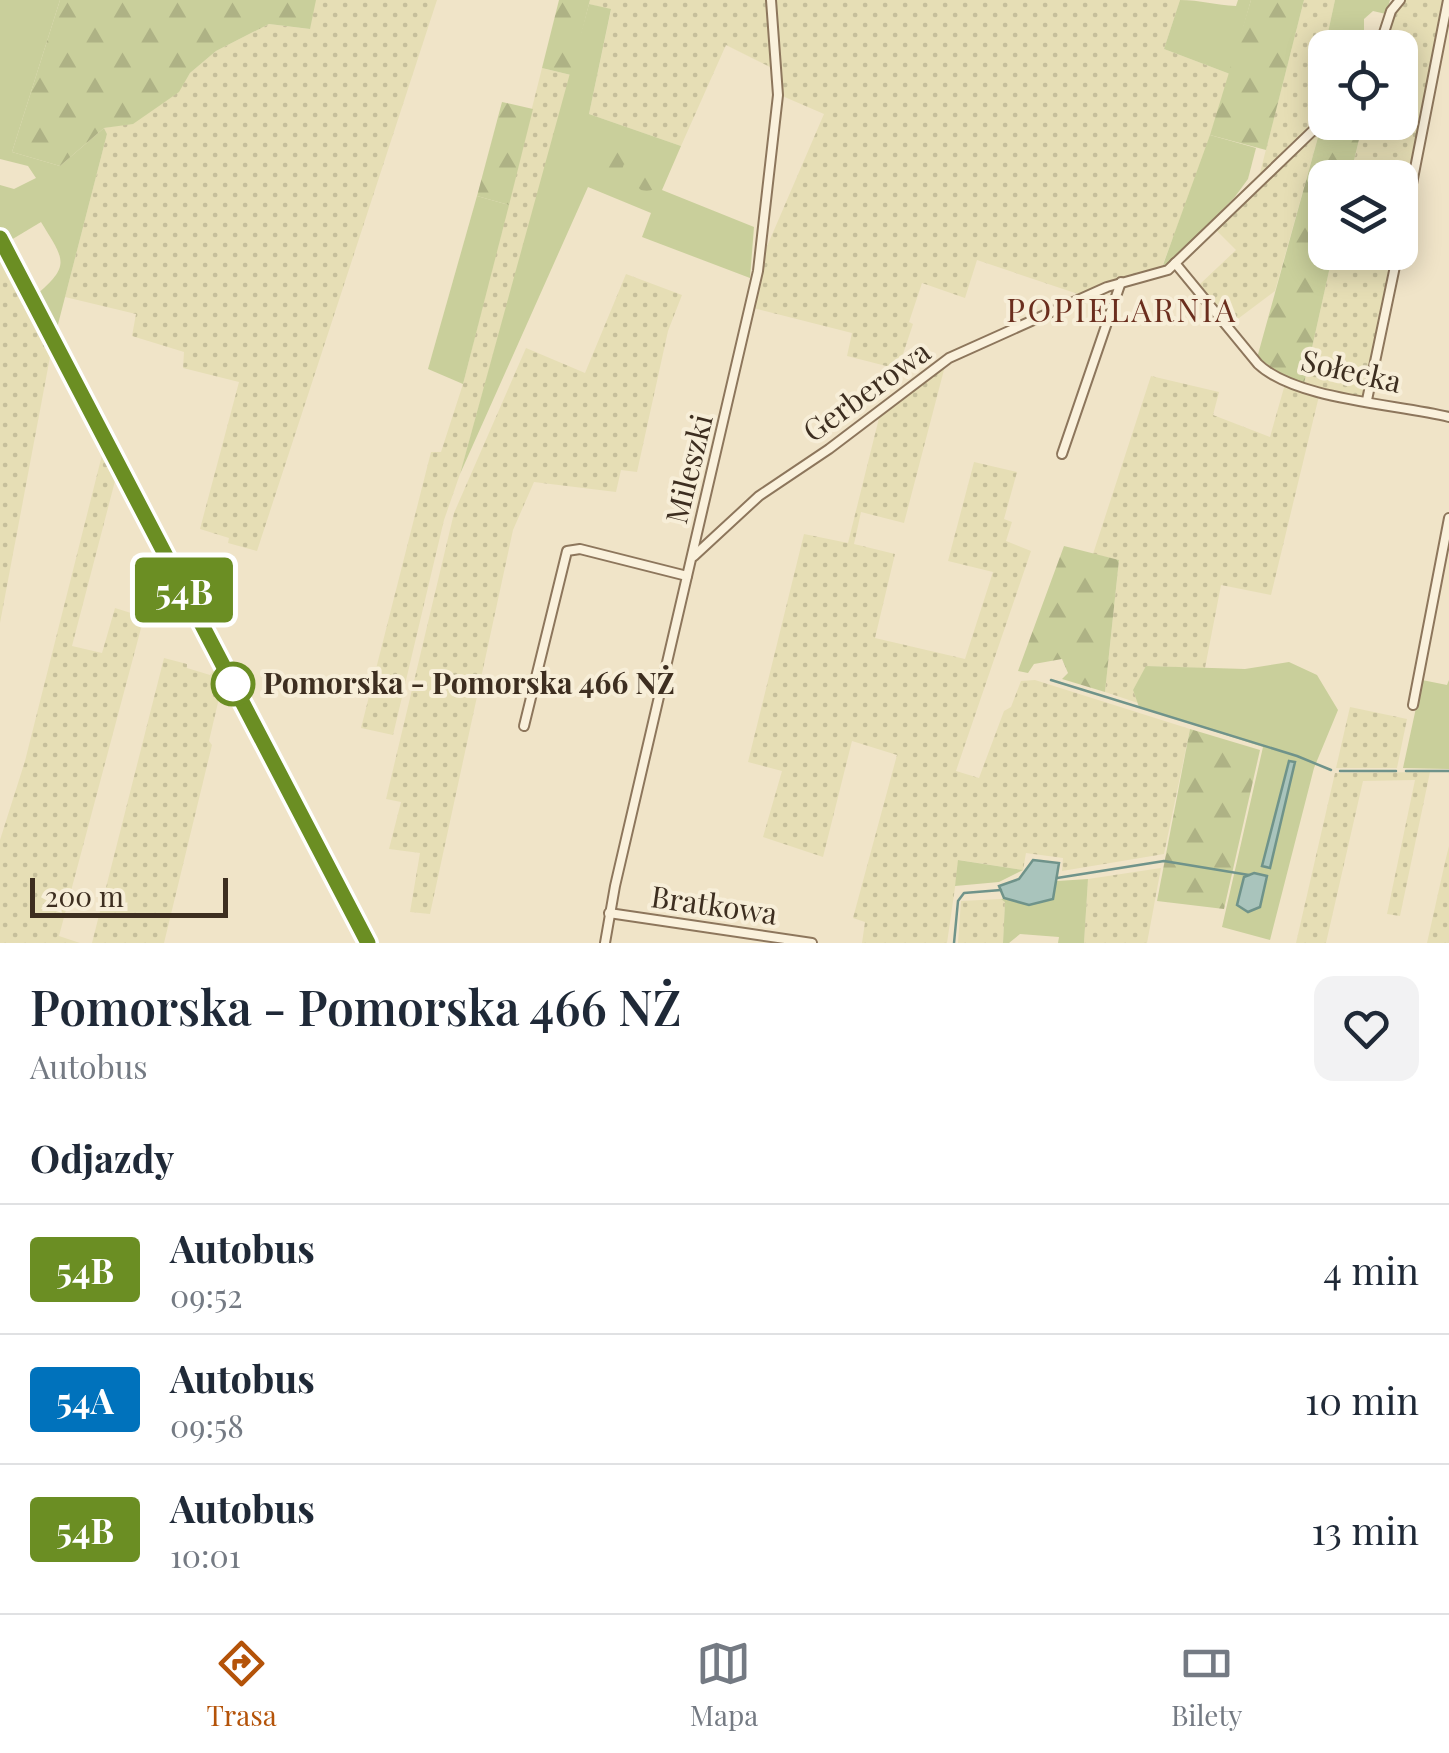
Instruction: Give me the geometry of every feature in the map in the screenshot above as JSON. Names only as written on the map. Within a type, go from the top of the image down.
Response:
[{"type":"street","name":"Mileszki","points":[[604,943],[758,271],[778,95],[771,0]]},
{"type":"street","points":[[1385,30],[1391,11],[1400,0]]},
{"type":"street","points":[[1417,160],[1448,0]]},
{"type":"street","name":"Gerberowa","points":[[691,560],[758,496],[829,449],[949,358],[1121,282],[1159,274],[1308,135]]},
{"type":"street","points":[[0,238],[368,943]]},
{"type":"street","name":"Sołecka","points":[[1174,263],[1264,369],[1316,392],[1449,417]]},
{"type":"street","points":[[1367,400],[1394,270]]},
{"type":"street","points":[[1062,454],[1121,282]]},
{"type":"street","points":[[1413,705],[1449,518]]},
{"type":"street","points":[[524,726],[566,551],[580,548],[688,576]]},
{"type":"street","name":"Bratkowa","points":[[610,914],[812,943]]},
{"type":"shaded area","points":[[314,0],[437,0],[257,551],[200,529],[239,382],[183,368],[184,352],[132,336],[136,314],[65,297],[107,134],[104,128],[133,123],[178,92],[190,73],[216,51],[269,24],[309,29]]},
{"type":"shaded area","points":[[590,0],[767,0],[774,69],[726,45],[681,146],[589,114],[611,10],[589,4]]},
{"type":"shaded area","points":[[774,0],[1180,0],[1164,49],[1230,74],[1161,269],[1081,295],[977,260],[965,298],[922,283],[898,369],[847,356],[852,333],[753,308],[762,258],[824,114],[780,95]]},
{"type":"shaded area","points":[[1304,0],[1335,0],[1329,30],[1308,30],[1307,132],[1259,177]]},
{"type":"shaded area","points":[[1405,0],[1445,0],[1418,138],[1418,30],[1387,30],[1392,14]]},
{"type":"shaded area","points":[[542,68],[571,75],[444,520],[393,735],[361,728],[431,452],[441,452],[463,384]]},
{"type":"shaded area","points":[[1309,140],[1317,140],[1312,160],[1308,160],[1308,173],[1275,291],[1231,324],[1199,285],[1236,250],[1213,227]]},
{"type":"shaded area","points":[[1359,140],[1418,140],[1414,160],[1354,160]]},
{"type":"shaded area","points":[[0,260],[50,357],[0,623]]},
{"type":"shaded area","points":[[1329,270],[1391,270],[1363,397],[1304,384]]},
{"type":"shaded area","points":[[626,274],[682,295],[668,331],[637,472],[621,470],[616,492],[534,482],[513,530],[430,914],[410,912],[420,853],[389,849],[401,802],[386,799],[454,513],[526,348],[585,373]]},
{"type":"shaded area","points":[[945,366],[904,523],[861,512],[854,544],[895,554],[875,638],[965,659],[993,572],[948,561],[974,462],[1017,472],[1004,519],[1012,522],[1006,541],[1031,551],[956,771],[979,778],[1004,711],[1011,707],[1021,681],[1035,680],[1190,729],[1164,854],[1062,871],[1063,858],[1026,853],[1023,870],[959,860],[947,943],[862,943],[865,922],[853,918],[897,755],[852,741],[823,857],[763,837],[782,771],[748,762],[804,534],[848,543],[880,414]]},
{"type":"shaded area","points":[[1151,376],[1219,392],[1213,415],[1270,437],[1285,384],[1319,396],[1271,595],[1221,585],[1205,668],[1147,666],[1133,690],[1138,703],[1105,692],[1119,560],[1093,554]]},
{"type":"shaded area","points":[[102,455],[115,481],[72,646],[102,653],[115,608],[144,617],[59,936],[80,943],[0,943],[0,840],[25,761]]},
{"type":"shaded area","points":[[164,658],[210,675],[216,667],[223,681],[209,741],[212,745],[164,943],[92,943]]},
{"type":"shaded area","points":[[1350,707],[1407,719],[1397,768],[1336,768]]},
{"type":"shaded area","points":[[1430,772],[1400,916],[1387,914],[1415,780],[1363,781],[1326,943],[1296,943],[1335,773]]},
{"type":"shaded area","points":[[1449,846],[1449,943],[1427,943],[1446,858]]},
{"type":"shaded area","points":[[1161,868],[1147,943],[1084,943],[1088,879]]},
{"type":"shaded area","points":[[961,901],[1005,901],[1003,943],[958,943]]},
{"type":"green space","points":[[0,0],[60,0],[12,152],[60,166],[104,128],[107,134],[55,336],[35,296],[59,269],[61,262],[55,245],[41,222],[6,243],[0,232],[0,185],[14,189],[36,178],[28,166],[0,159]]},
{"type":"green space","points":[[60,0],[316,0],[310,29],[269,24],[216,51],[190,73],[179,92],[133,124],[104,128],[60,166],[12,152]]},
{"type":"green space","points":[[559,0],[590,0],[571,75],[542,68]]},
{"type":"green space","points":[[1180,0],[1236,6],[1238,0],[1251,0],[1230,74],[1164,49]]},
{"type":"green space","points":[[1251,0],[1304,0],[1266,150],[1210,135]]},
{"type":"green space","points":[[1335,0],[1390,0],[1386,14],[1373,11],[1364,19],[1364,30],[1329,30]]},
{"type":"green space","points":[[589,4],[611,9],[589,114],[681,146],[662,190],[754,227],[750,278],[642,237],[651,213],[588,187],[460,474]]},
{"type":"green space","points":[[502,102],[533,109],[509,205],[477,196]]},
{"type":"green space","points":[[1210,135],[1256,148],[1248,179],[1234,198],[1163,265]]},
{"type":"green space","points":[[1317,140],[1359,140],[1354,160],[1312,160]]},
{"type":"green space","points":[[611,145],[638,156],[650,168],[668,172],[663,181],[655,189],[641,190],[631,181],[637,171],[624,164],[619,178],[606,174],[602,169]]},
{"type":"green space","points":[[1308,173],[1308,270],[1329,270],[1304,384],[1257,358]]},
{"type":"green space","points":[[477,196],[509,205],[463,384],[428,369]]},
{"type":"green space","points":[[1064,546],[1119,560],[1105,692],[1062,679],[1068,673],[1062,659],[1034,664],[1028,673],[1018,671]]},
{"type":"green space","points":[[1289,662],[1317,675],[1338,710],[1314,768],[1270,940],[1222,927],[1263,747],[1139,707],[1133,690],[1146,666],[1245,669]]},
{"type":"green space","points":[[1422,680],[1447,685],[1449,680],[1449,769],[1403,768]]},
{"type":"green space","points":[[1190,729],[1260,750],[1224,909],[1157,901]]},
{"type":"green space","points":[[958,860],[1023,870],[999,882],[955,886]]},
{"type":"green space","points":[[1088,879],[1084,943],[1058,943],[1059,937],[1020,934],[1003,943],[1005,902],[1001,899],[1011,897],[1029,905],[1052,895],[1057,881]]},
{"type":"water","points":[[1289,761],[1295,762],[1270,868],[1262,866]]},
{"type":"water","points":[[1033,860],[1059,863],[1053,899],[1029,905],[1004,898],[999,886],[1019,879]]},
{"type":"water","points":[[1254,873],[1267,876],[1260,907],[1248,912],[1237,905],[1244,877]]},
{"type":"waterway","points":[[1051,680],[1331,770]]},
{"type":"waterway","points":[[1340,771],[1396,771]]},
{"type":"waterway","points":[[1406,771],[1449,771]]},
{"type":"waterway","points":[[1057,878],[1164,861],[1249,875]]},
{"type":"waterway","points":[[954,943],[958,901],[964,893],[1001,890]]},
{"type":"bus line","name":"54B","points":[[0,238],[368,943]]},
{"type":"place","name":"Pomorska - Pomorska 466 NŻ","points":[[233,684]]},
{"type":"district","name":"POPIELARNIA","points":[[1122,311]]}]
